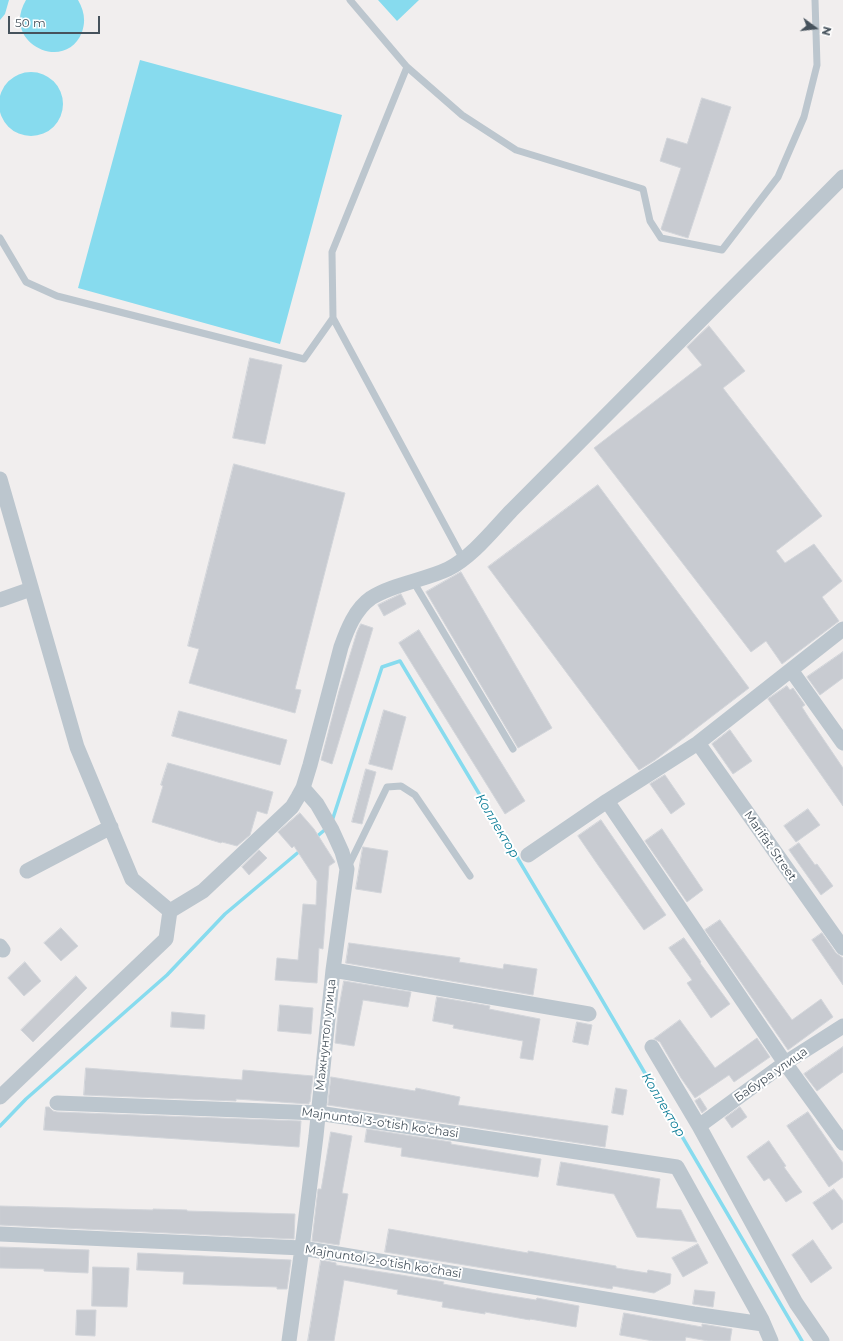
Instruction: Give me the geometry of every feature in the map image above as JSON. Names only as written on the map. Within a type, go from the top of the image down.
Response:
[{"type":"street","points":[[170,911],[209,886],[292,807],[303,788],[341,647],[352,620],[360,608],[370,599],[389,590],[449,569],[474,550],[843,177]]},
{"type":"street","points":[[0,479],[77,747],[132,879],[170,911]]},
{"type":"street","points":[[0,600],[31,588]]},
{"type":"street","points":[[528,855],[607,801],[698,743],[843,630]]},
{"type":"street","points":[[791,670],[843,743]]},
{"type":"street","name":"Marifat Street","points":[[698,743],[843,948]]},
{"type":"street","name":"Мажнунтол улица","points":[[289,1341],[302,1248],[333,970],[347,869],[342,852],[330,826],[317,804],[303,788]]},
{"type":"street","points":[[607,801],[785,1063],[843,1143]]},
{"type":"street","points":[[27,871],[110,827]]},
{"type":"street","points":[[0,1097],[166,939],[170,911]]},
{"type":"street","points":[[333,970],[589,1014]]},
{"type":"street","name":"Бабура улица","points":[[699,1126],[785,1063],[843,1026]]},
{"type":"street","points":[[652,1047],[699,1126],[796,1303],[822,1341]]},
{"type":"street","name":"Majnuntol 3-o'tish ko'chasi","points":[[57,1103],[318,1113],[677,1166],[763,1324]]},
{"type":"street","name":"Majnuntol 2-o'tish ko'chasi","points":[[0,1234],[302,1248],[694,1314],[763,1324]]},
{"type":"street","points":[[763,1324],[772,1341]]},
{"type":"lane","points":[[350,0],[407,67],[462,115],[516,150],[643,189],[650,221],[662,238],[722,250],[778,177],[804,116],[817,65],[814,0]]},
{"type":"lane","points":[[407,67],[332,252],[333,318],[463,559]]},
{"type":"lane","points":[[0,238],[26,282],[57,296],[304,359],[333,318]]},
{"type":"lane","points":[[413,581],[513,749]]},
{"type":"lane","points":[[347,869],[387,787],[401,786],[415,795],[470,876]]},
{"type":"water","points":[[0,0],[9,0],[5,14],[0,20]]},
{"type":"water","points":[[26,0],[78,0],[83,12],[84,24],[82,32],[74,44],[63,51],[50,52],[38,48],[28,40],[22,29],[20,15]]},
{"type":"water","points":[[378,0],[419,0],[397,21]]},
{"type":"water","points":[[140,60],[342,115],[280,344],[78,288]]},
{"type":"water","points":[[25,72],[37,72],[54,81],[61,92],[63,104],[61,116],[54,127],[37,136],[25,136],[13,131],[4,122],[-1,110],[-1,98],[4,86],[13,77]]},
{"type":"building","points":[[702,98],[731,107],[688,238],[661,229],[681,168],[660,161],[667,138],[687,144]]},
{"type":"building","points":[[709,326],[745,371],[723,388],[822,516],[776,551],[785,563],[814,544],[842,581],[822,597],[839,621],[782,664],[766,641],[751,652],[594,448],[702,365],[687,347]]},
{"type":"building","points":[[250,358],[282,365],[265,444],[233,438]]},
{"type":"building","points":[[234,464],[345,493],[295,689],[301,690],[295,713],[189,683],[199,649],[188,646]]},
{"type":"building","points":[[598,485],[749,688],[655,760],[639,770],[488,567]]},
{"type":"building","points":[[461,572],[552,728],[518,748],[426,592]]},
{"type":"building","points":[[401,594],[406,604],[384,616],[378,605]]},
{"type":"building","points":[[361,624],[373,628],[332,764],[321,760],[339,691],[357,632]]},
{"type":"building","points":[[419,630],[525,801],[505,814],[399,643]]},
{"type":"building","points":[[843,652],[843,678],[820,695],[807,677]]},
{"type":"building","points":[[787,686],[790,690],[793,688],[805,705],[802,707],[843,768],[843,806],[768,699]]},
{"type":"building","points":[[384,710],[406,717],[392,770],[369,764]]},
{"type":"building","points":[[179,711],[287,740],[280,765],[172,736]]},
{"type":"building","points":[[730,730],[752,761],[733,774],[712,744]]},
{"type":"building","points":[[168,763],[273,792],[267,814],[257,811],[250,835],[237,846],[221,843],[152,822]]},
{"type":"building","points":[[366,769],[376,772],[362,824],[352,822]]},
{"type":"building","points":[[665,775],[685,804],[671,814],[650,784]]},
{"type":"building","points":[[808,809],[820,825],[796,842],[784,826]]},
{"type":"building","points":[[300,813],[314,829],[335,862],[329,866],[323,949],[319,948],[317,983],[275,980],[277,958],[298,960],[303,904],[316,905],[317,881],[294,846],[292,848],[278,832]]},
{"type":"building","points":[[601,820],[666,915],[644,930],[578,836]]},
{"type":"building","points":[[662,829],[703,890],[687,902],[645,841]]},
{"type":"building","points":[[799,843],[833,886],[821,895],[789,850]]},
{"type":"building","points":[[363,847],[388,851],[381,893],[356,889]]},
{"type":"building","points":[[259,850],[267,858],[249,875],[242,867]]},
{"type":"building","points":[[720,920],[792,1020],[821,999],[833,1017],[788,1050],[705,930]]},
{"type":"building","points":[[61,928],[78,946],[61,961],[44,943]]},
{"type":"building","points":[[822,933],[836,953],[843,958],[843,985],[812,940]]},
{"type":"building","points":[[684,938],[730,1004],[711,1018],[687,983],[692,980],[669,948]]},
{"type":"building","points":[[349,943],[460,958],[459,962],[503,969],[504,964],[537,969],[533,995],[346,963]]},
{"type":"building","points":[[25,962],[41,981],[24,996],[8,978]]},
{"type":"building","points":[[76,976],[87,988],[33,1042],[21,1030]]},
{"type":"building","points":[[344,981],[411,992],[408,1007],[363,1000],[354,1046],[335,1043],[338,1013]]},
{"type":"building","points":[[437,997],[490,1006],[489,1009],[540,1019],[533,1060],[520,1058],[523,1041],[453,1028],[454,1025],[433,1021]]},
{"type":"building","points":[[280,1005],[313,1008],[311,1034],[278,1031]]},
{"type":"building","points":[[172,1012],[205,1015],[204,1029],[171,1027]]},
{"type":"building","points":[[680,1020],[715,1068],[757,1038],[770,1057],[734,1082],[729,1075],[695,1098],[681,1078],[660,1042],[654,1039]]},
{"type":"building","points":[[577,1022],[592,1025],[588,1045],[573,1042]]},
{"type":"building","points":[[843,1047],[843,1072],[817,1091],[804,1074]]},
{"type":"building","points":[[86,1068],[242,1080],[243,1070],[313,1076],[309,1104],[236,1099],[236,1101],[84,1095]]},
{"type":"building","points":[[331,1077],[415,1091],[416,1088],[460,1097],[458,1105],[608,1126],[605,1147],[328,1105]]},
{"type":"building","points":[[616,1088],[627,1090],[623,1115],[612,1113]]},
{"type":"building","points":[[700,1098],[707,1109],[702,1113],[695,1101]]},
{"type":"building","points":[[46,1107],[49,1107],[53,1111],[57,1112],[301,1121],[299,1147],[44,1130]]},
{"type":"building","points":[[740,1107],[747,1117],[732,1128],[725,1118]]},
{"type":"building","points":[[808,1112],[843,1163],[843,1177],[829,1187],[787,1126]]},
{"type":"building","points":[[367,1129],[451,1142],[451,1144],[541,1159],[538,1177],[401,1156],[402,1148],[365,1142]]},
{"type":"building","points":[[331,1132],[352,1136],[342,1193],[348,1194],[339,1245],[312,1241],[318,1189],[321,1189]]},
{"type":"building","points":[[769,1141],[786,1166],[784,1167],[802,1192],[786,1202],[769,1178],[764,1181],[747,1157]]},
{"type":"building","points":[[561,1162],[660,1179],[656,1208],[681,1210],[697,1242],[637,1237],[614,1194],[557,1185]]},
{"type":"building","points":[[834,1189],[843,1201],[843,1222],[832,1230],[813,1203]]},
{"type":"building","points":[[0,1206],[295,1214],[294,1239],[0,1225]]},
{"type":"building","points":[[389,1229],[528,1253],[528,1251],[616,1266],[616,1268],[647,1273],[648,1270],[671,1274],[670,1284],[654,1293],[613,1286],[612,1289],[385,1252]]},
{"type":"building","points":[[813,1240],[832,1268],[811,1283],[792,1255]]},
{"type":"building","points":[[698,1244],[708,1263],[683,1277],[672,1258]]},
{"type":"building","points":[[0,1247],[89,1250],[88,1273],[44,1271],[44,1269],[0,1268]]},
{"type":"building","points":[[138,1253],[291,1260],[287,1289],[277,1289],[277,1287],[183,1284],[184,1272],[137,1270]]},
{"type":"building","points":[[321,1260],[336,1263],[336,1265],[444,1282],[443,1284],[492,1293],[536,1300],[537,1298],[579,1306],[576,1327],[485,1312],[485,1314],[442,1307],[443,1302],[397,1294],[398,1290],[344,1280],[334,1341],[308,1341]]},
{"type":"building","points":[[93,1267],[129,1268],[127,1307],[92,1306]]},
{"type":"building","points":[[695,1290],[715,1292],[713,1307],[693,1304]]},
{"type":"building","points":[[77,1310],[96,1310],[95,1336],[76,1335]]},
{"type":"building","points":[[624,1313],[702,1327],[702,1324],[732,1329],[730,1341],[708,1341],[686,1337],[685,1341],[653,1341],[620,1335]]},
{"type":"waterway","name":"Коллектор","points":[[332,821],[382,667],[400,661],[595,988],[802,1341]]},
{"type":"waterway","name":"Коллектор","points":[[315,838],[327,828]]},
{"type":"waterway","points":[[0,1126],[26,1099],[167,975],[225,914],[301,850]]}]
